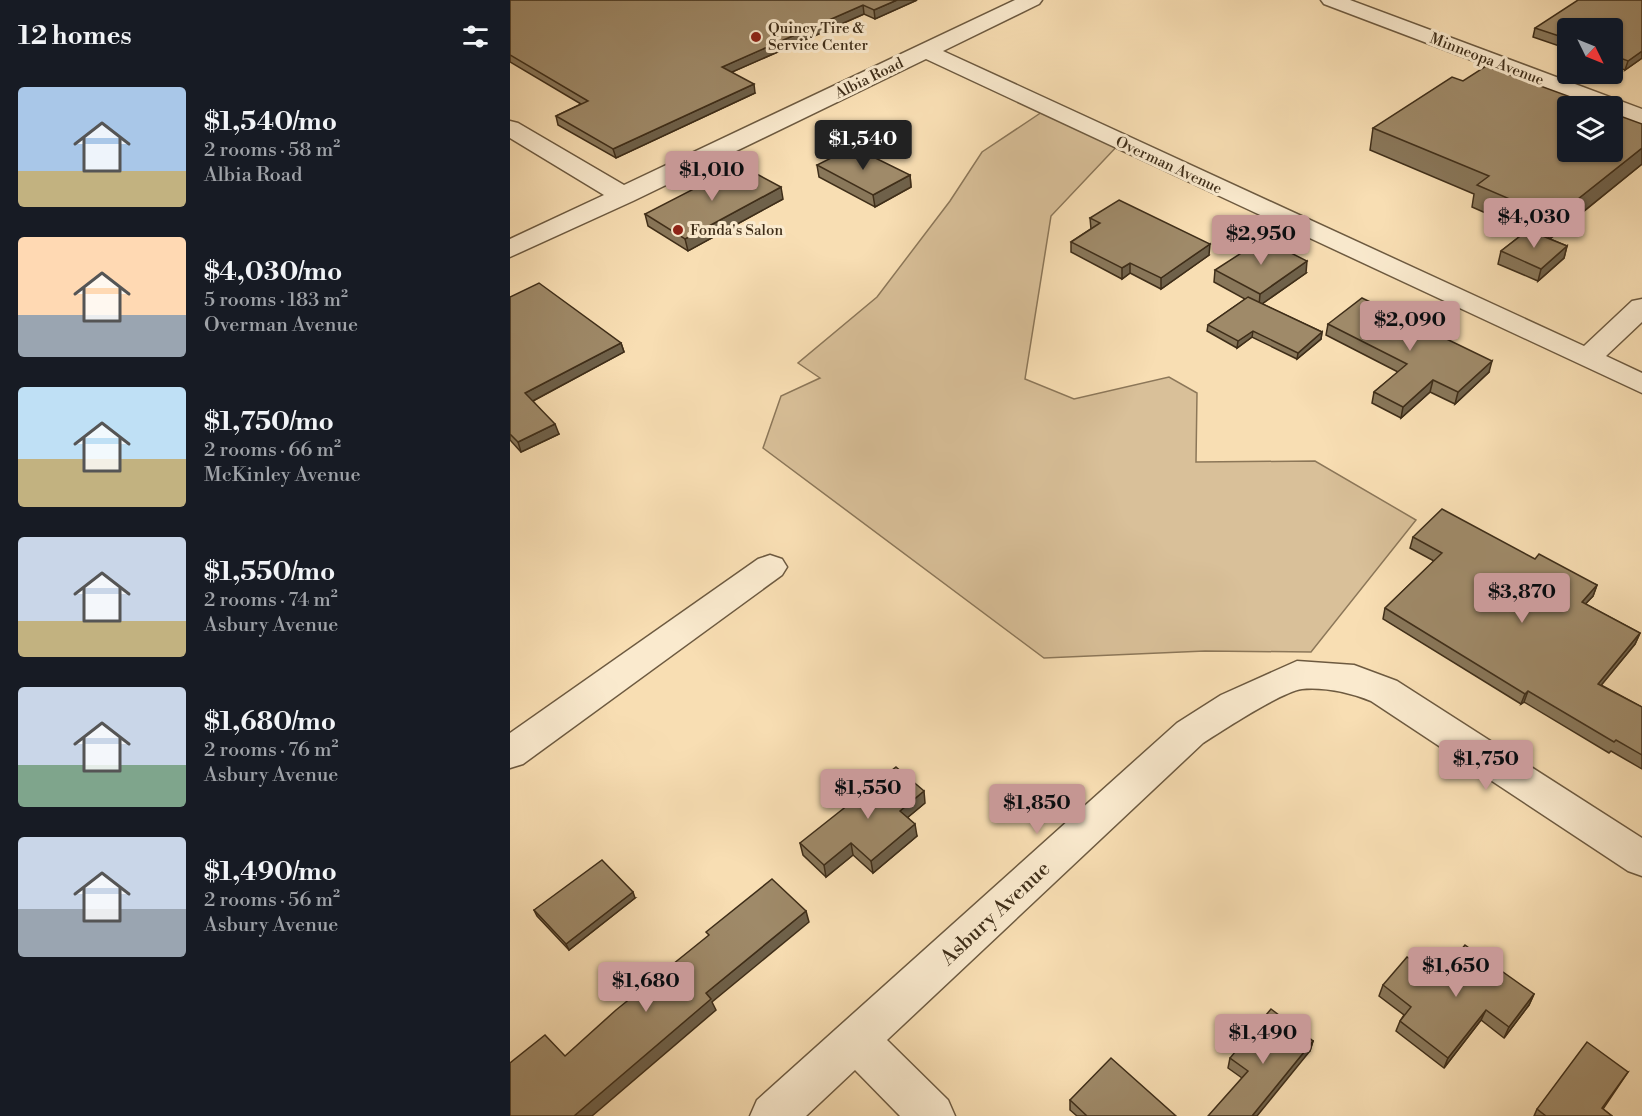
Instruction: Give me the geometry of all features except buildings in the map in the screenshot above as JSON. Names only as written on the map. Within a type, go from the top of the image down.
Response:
[{"type":"street","name":"Albia Road","points":[[510,249],[1032,0]]},
{"type":"street","name":"Minneopa Avenue","points":[[1331,0],[1642,117]]},
{"type":"street","name":"Overman Avenue","points":[[926,51],[1547,342],[1588,358],[1642,384]]},
{"type":"street","points":[[510,128],[624,196]]},
{"type":"street","points":[[1588,358],[1642,307]]},
{"type":"street","points":[[510,753],[770,567]]},
{"type":"street","name":"Asbury Avenue","points":[[773,1116],[1190,733],[1234,705],[1297,675],[1354,679],[1384,691],[1642,858]]},
{"type":"street","points":[[856,1040],[932,1116]]},
{"type":"shaded area","points":[[1048,108],[1121,142],[1051,216],[1025,379],[1074,399],[1169,377],[1197,393],[1196,462],[1315,461],[1416,520],[1311,652],[1205,651],[1044,658],[763,448],[781,396],[820,378],[798,363],[877,297],[950,201],[982,152]]},
{"type":"place","name":"Quincy Tire & Service Center","points":[[756,37]]},
{"type":"place","name":"Fonda's Salon","points":[[678,230]]}]
